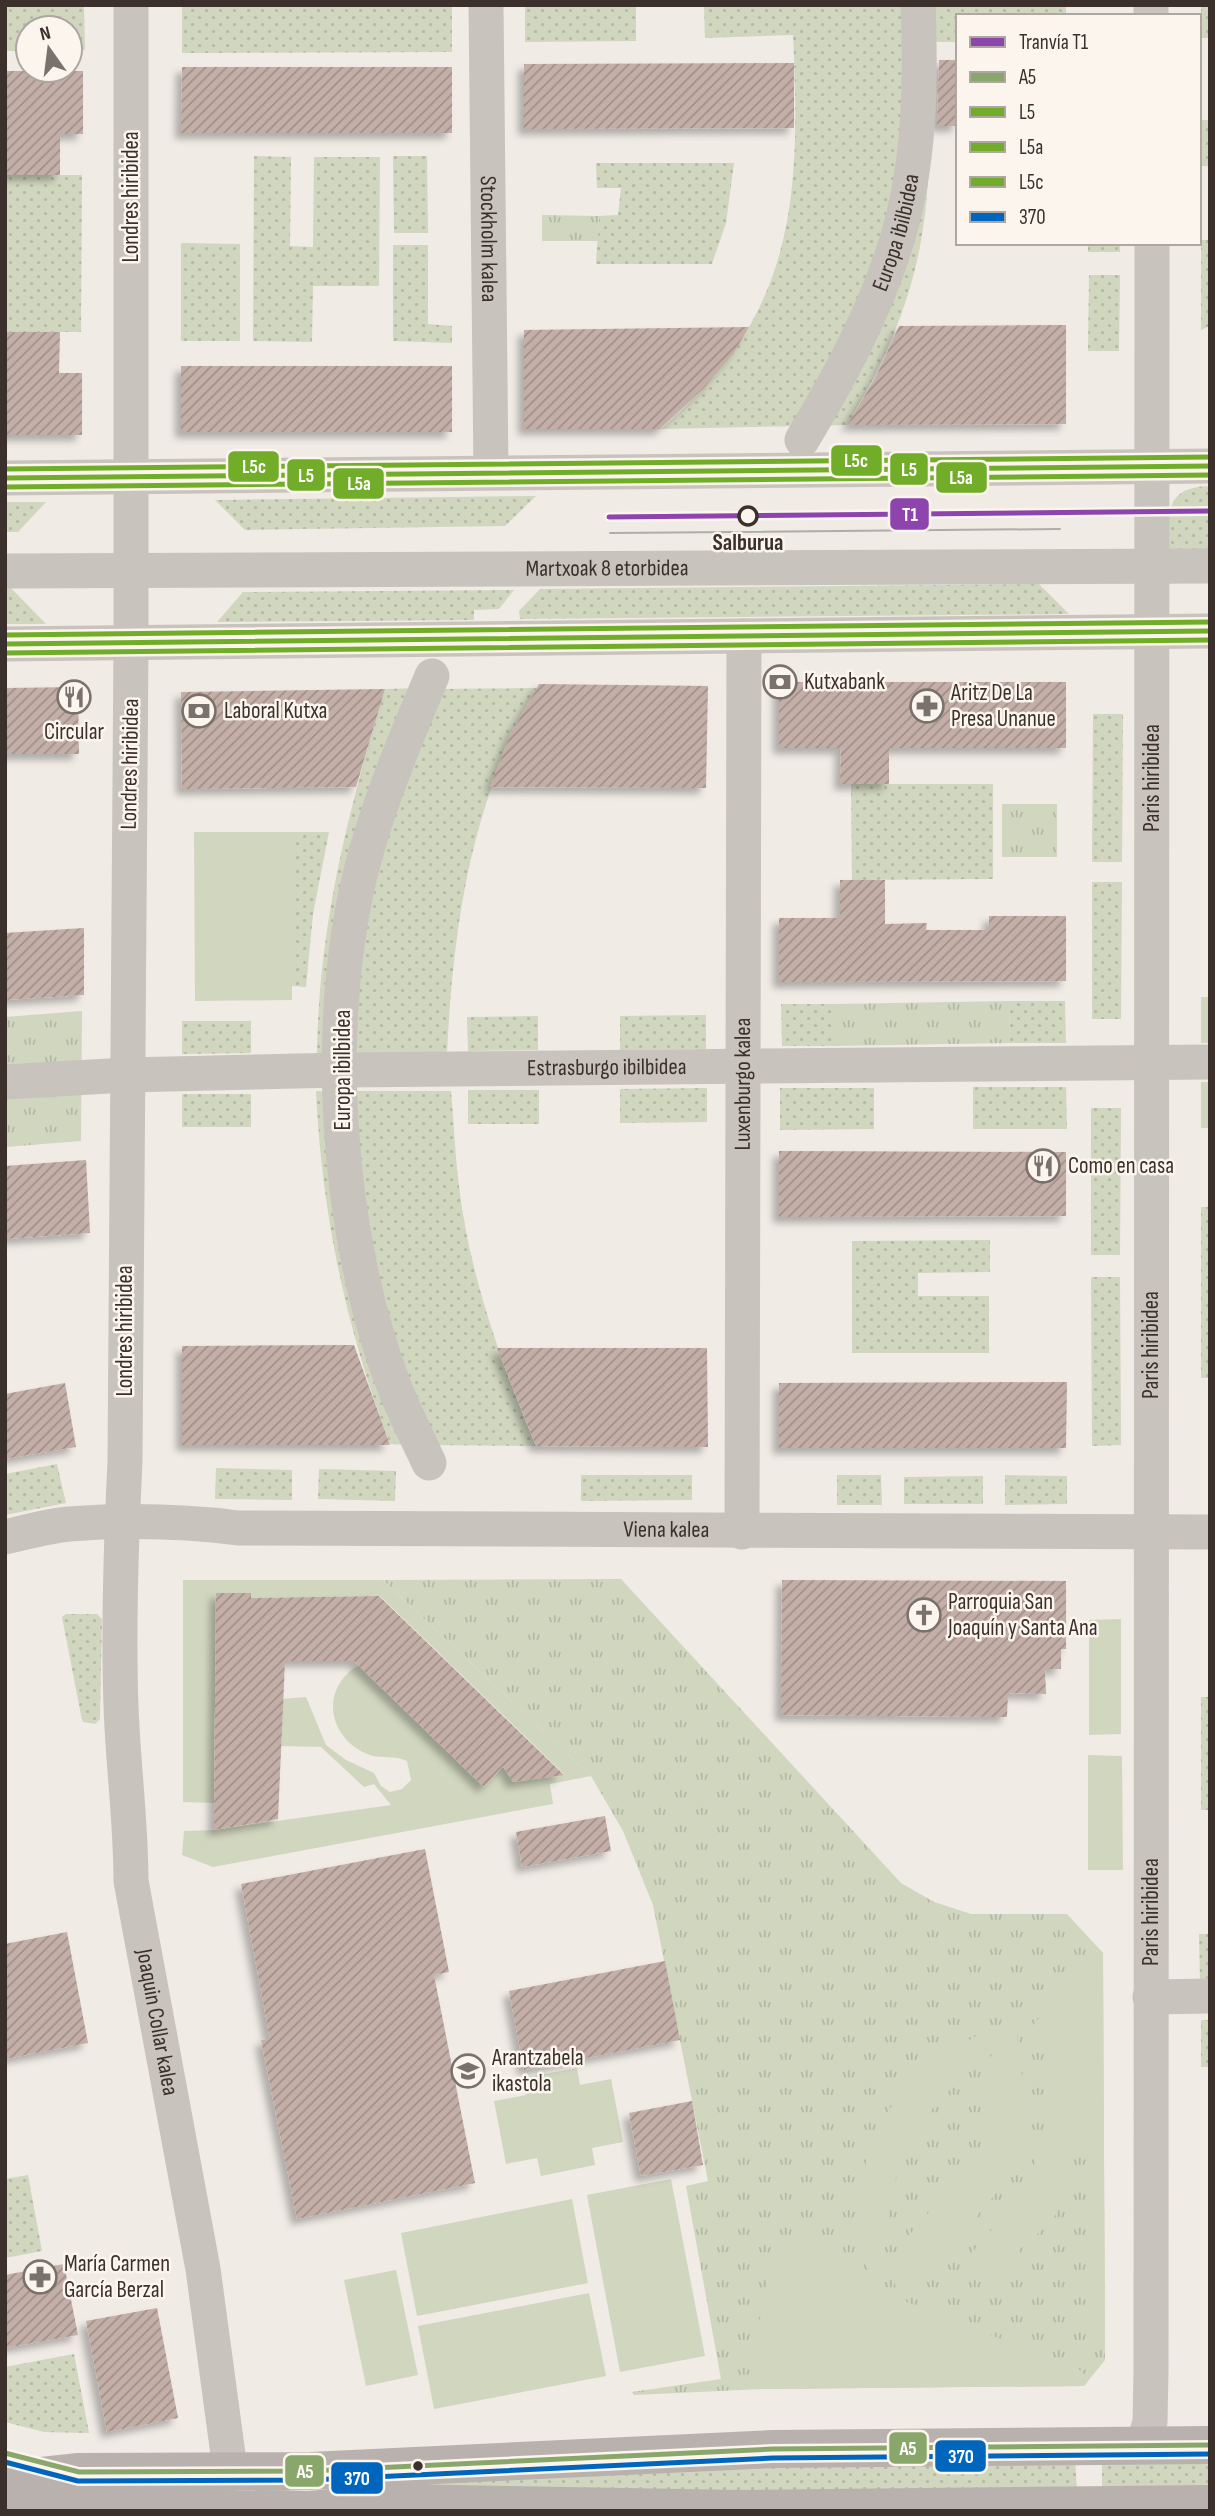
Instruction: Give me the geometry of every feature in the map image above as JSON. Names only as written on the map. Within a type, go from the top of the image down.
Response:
[{"type":"main road","points":[[5,2453],[79,2472],[422,2467],[773,2449],[1210,2445]]},
{"type":"main road","points":[[7,2502],[79,2472]]},
{"type":"main road","points":[[7,2502],[308,2510],[400,2503],[724,2509],[1151,2508],[1210,2504]]},
{"type":"street","name":"Londres hiribidea","points":[[122,1523],[131,643],[131,5]]},
{"type":"street","name":"Stockholm kalea","points":[[486,5],[491,472]]},
{"type":"street","name":"Europa ibilbidea","points":[[802,440],[833,389],[871,309],[899,231],[919,114],[918,5]]},
{"type":"street","name":"Paris hiribidea","points":[[1143,2445],[1150,2422],[1151,2397],[1152,245]]},
{"type":"street","points":[[5,478],[1210,466]]},
{"type":"street","name":"Martxoak 8 etorbidea","points":[[5,571],[1210,566]]},
{"type":"street","points":[[5,644],[1210,631]]},
{"type":"street","name":"Luxenburgo kalea","points":[[742,1532],[744,636]]},
{"type":"street","name":"Europa ibilbidea","points":[[429,1463],[396,1391],[373,1315],[355,1238],[344,1152],[340,1070],[345,978],[366,851],[398,757],[432,676]]},
{"type":"street","name":"Estrasburgo ibilbidea","points":[[5,1082],[126,1075],[340,1070],[1210,1062]]},
{"type":"street","name":"Viena kalea","points":[[5,1536],[68,1524],[122,1523],[195,1523],[238,1528],[1152,1534],[1210,1532]]},
{"type":"street","name":"Joaquin Collar kalea","points":[[122,1523],[119,1572],[121,1692],[131,1827],[131,1881],[204,2269],[230,2469]]},
{"type":"street","points":[[1150,1997],[1210,1996]]},
{"type":"street","points":[[200,2507],[230,2469]]},
{"type":"green space","points":[[5,5],[84,5],[85,50],[84,14],[14,14],[14,51],[5,51]]},
{"type":"green space","points":[[182,5],[452,5],[452,52],[182,53]]},
{"type":"green space","points":[[525,5],[636,5],[636,41],[525,42]]},
{"type":"green space","points":[[704,5],[913,5],[889,243],[801,426],[661,429],[705,386],[739,343],[764,298],[780,252],[790,203],[795,151],[793,35],[705,38]]},
{"type":"green space","points":[[927,5],[1066,5],[1066,14],[956,14],[956,42],[928,42]]},
{"type":"green space","points":[[1201,5],[1210,5],[1210,38],[1201,38]]},
{"type":"green space","points":[[1201,120],[1210,120],[1210,166],[1202,166]]},
{"type":"green space","points":[[929,126],[926,209],[912,282],[900,317],[886,352],[847,425],[817,426]]},
{"type":"green space","points":[[254,156],[291,157],[290,246],[313,247],[314,157],[380,157],[379,286],[313,286],[312,342],[253,341]]},
{"type":"green space","points":[[393,156],[427,156],[428,233],[394,233]]},
{"type":"green space","points":[[596,163],[734,163],[726,223],[712,264],[596,264],[599,216],[618,215],[621,188],[597,188]]},
{"type":"green space","points":[[5,175],[82,175],[81,332],[5,332]]},
{"type":"green space","points":[[542,215],[599,216],[598,241],[542,241]]},
{"type":"green space","points":[[1201,240],[1210,240],[1210,326],[1201,330]]},
{"type":"green space","points":[[181,243],[240,244],[240,341],[181,341]]},
{"type":"green space","points":[[393,245],[428,245],[428,324],[452,326],[452,343],[393,341]]},
{"type":"green space","points":[[1088,245],[1120,245],[1120,252],[1088,252]]},
{"type":"green space","points":[[1089,275],[1120,275],[1119,351],[1088,351]]},
{"type":"green space","points":[[1210,486],[1210,550],[1169,551],[1169,514],[1177,497],[1184,491]]},
{"type":"green space","points":[[536,496],[505,526],[245,530],[215,500]]},
{"type":"green space","points":[[5,502],[46,502],[18,532],[5,532]]},
{"type":"green space","points":[[1039,584],[1069,614],[520,619],[519,611],[540,589]]},
{"type":"green space","points":[[5,587],[10,587],[46,624],[5,624]]},
{"type":"green space","points":[[514,590],[499,609],[474,610],[474,620],[217,622],[243,592]]},
{"type":"green space","points":[[422,688],[333,1053],[317,1054],[323,959],[338,869],[385,689]]},
{"type":"green space","points":[[537,688],[514,731],[481,819],[461,910],[447,1052],[343,1053],[363,896],[435,689]]},
{"type":"green space","points":[[1093,714],[1123,714],[1122,862],[1092,862]]},
{"type":"green space","points":[[851,784],[993,784],[993,879],[852,880]]},
{"type":"green space","points":[[1002,804],[1057,804],[1057,857],[1002,857]]},
{"type":"green space","points":[[194,832],[292,832],[292,1000],[195,1001]]},
{"type":"green space","points":[[292,832],[329,832],[313,914],[306,987],[292,986]]},
{"type":"green space","points":[[1092,882],[1122,882],[1121,1019],[1092,1019]]},
{"type":"green space","points":[[1201,997],[1210,997],[1210,1043],[1201,1043]]},
{"type":"green space","points":[[1009,1001],[1065,1001],[1066,1043],[1010,1043]]},
{"type":"green space","points":[[1009,1001],[1010,1043],[834,1046],[834,1004]]},
{"type":"green space","points":[[781,1004],[834,1004],[834,1046],[782,1046]]},
{"type":"green space","points":[[82,1011],[81,1141],[5,1147],[5,1017]]},
{"type":"green space","points":[[706,1015],[706,1049],[620,1050],[620,1016]]},
{"type":"green space","points":[[538,1016],[538,1050],[468,1051],[467,1017]]},
{"type":"green space","points":[[182,1021],[251,1021],[251,1053],[182,1054]]},
{"type":"green space","points":[[1201,1082],[1210,1082],[1210,1128],[1201,1128]]},
{"type":"green space","points":[[973,1087],[1066,1087],[1067,1129],[973,1129]]},
{"type":"green space","points":[[707,1088],[707,1122],[620,1123],[620,1089]]},
{"type":"green space","points":[[780,1088],[874,1088],[874,1129],[780,1130]]},
{"type":"green space","points":[[468,1090],[539,1090],[539,1124],[468,1124]]},
{"type":"green space","points":[[316,1091],[334,1092],[411,1445],[390,1444],[374,1401],[349,1314],[330,1227]]},
{"type":"green space","points":[[346,1091],[451,1091],[456,1163],[470,1252],[488,1319],[536,1446],[427,1445],[380,1319]]},
{"type":"green space","points":[[182,1094],[251,1094],[251,1127],[182,1127]]},
{"type":"green space","points":[[1091,1108],[1121,1108],[1120,1255],[1091,1255]]},
{"type":"green space","points":[[1201,1207],[1210,1207],[1210,1378],[1201,1378]]},
{"type":"green space","points":[[990,1240],[990,1272],[918,1273],[918,1296],[989,1296],[989,1353],[852,1353],[852,1241]]},
{"type":"green space","points":[[1091,1277],[1120,1277],[1121,1445],[1092,1446]]},
{"type":"green space","points":[[57,1464],[66,1503],[5,1515],[5,1474]]},
{"type":"green space","points":[[216,1468],[292,1470],[292,1500],[215,1499]]},
{"type":"green space","points":[[319,1469],[396,1471],[395,1501],[318,1499]]},
{"type":"green space","points":[[581,1475],[692,1475],[692,1500],[581,1501]]},
{"type":"green space","points":[[837,1475],[881,1475],[882,1505],[837,1505]]},
{"type":"green space","points":[[1005,1475],[1067,1476],[1067,1504],[1005,1505]]},
{"type":"green space","points":[[983,1476],[983,1504],[904,1504],[904,1477]]},
{"type":"green space","points":[[621,1579],[901,1883],[934,1902],[971,1914],[1067,1914],[1103,1953],[1105,2360],[1084,2386],[762,2389],[634,2395],[632,2392],[721,2379],[686,2186],[708,2181],[653,1905],[623,1831],[591,1776],[383,1580]]},
{"type":"green space","points":[[183,1580],[383,1580],[591,1776],[550,1784],[553,1804],[213,1867],[182,1855],[184,1831],[214,1830],[391,1805],[374,1784],[364,1787],[321,1747],[281,1746],[283,1699],[306,1697],[326,1745],[346,1760],[374,1773],[381,1786],[390,1792],[402,1789],[411,1780],[407,1761],[370,1755],[358,1749],[340,1731],[335,1720],[334,1696],[339,1684],[350,1671],[367,1661],[367,1674],[484,1787],[503,1767],[514,1782],[564,1774],[380,1596],[251,1598],[250,1593],[216,1593],[214,1803],[183,1802]]},
{"type":"green space","points":[[66,1614],[97,1614],[102,1619],[100,1719],[95,1724],[83,1722],[81,1715],[62,1617]]},
{"type":"green space","points":[[1121,1619],[1121,1734],[1089,1735],[1089,1620]]},
{"type":"green space","points":[[1201,1697],[1210,1697],[1210,1810],[1201,1810]]},
{"type":"green space","points":[[1088,1755],[1122,1756],[1123,1870],[1088,1870]]},
{"type":"green space","points":[[1199,1934],[1210,1934],[1210,1981],[1200,1981]]},
{"type":"green space","points":[[1099,1949],[1103,1953],[1105,2346],[1093,2348],[1087,2338],[1087,2137],[1074,2140],[1072,2162],[1053,2221],[1024,2245],[990,2281],[962,2264],[1021,2190],[1041,2144],[1046,2086],[1044,2049],[1031,2048],[1026,2034],[1074,1974]]},
{"type":"green space","points":[[1201,2020],[1210,2020],[1210,2067],[1201,2067]]},
{"type":"green space","points":[[981,2033],[988,2034],[975,2059],[918,2128],[901,2162],[876,2278],[862,2260],[858,2246],[865,2168],[874,2139],[895,2101],[909,2085],[942,2058]]},
{"type":"green space","points":[[1010,2033],[1017,2034],[1025,2102],[1025,2129],[1017,2160],[1006,2179],[976,2217],[909,2282],[895,2286],[896,2254],[919,2222],[958,2184],[984,2149],[988,2060]]},
{"type":"green space","points":[[577,2068],[580,2085],[611,2079],[623,2142],[592,2148],[595,2165],[541,2176],[537,2158],[506,2164],[494,2101],[526,2095],[522,2078]]},
{"type":"green space","points":[[28,2175],[42,2251],[5,2258],[5,2179]]},
{"type":"green space","points":[[671,2179],[705,2356],[620,2372],[587,2195]]},
{"type":"green space","points":[[572,2199],[588,2283],[417,2316],[401,2233]]},
{"type":"green space","points":[[841,2240],[850,2276],[866,2292],[907,2302],[1082,2371],[1088,2381],[1084,2386],[757,2389],[752,2357],[775,2248]]},
{"type":"green space","points":[[396,2270],[418,2375],[366,2386],[344,2280]]},
{"type":"green space","points":[[589,2293],[606,2376],[434,2409],[418,2326]]},
{"type":"green space","points":[[74,2354],[89,2433],[44,2432],[5,2422],[5,2367]]},
{"type":"green space","points":[[1075,2458],[1077,2491],[728,2494],[322,2486],[701,2465]]},
{"type":"green space","points":[[1210,2460],[1210,2490],[1102,2491],[1102,2461]]},
{"type":"building","points":[[939,60],[956,60],[956,126],[937,126]]},
{"type":"building","points":[[794,63],[794,128],[524,129],[524,64]]},
{"type":"building","points":[[182,67],[452,67],[452,133],[181,133]]},
{"type":"building","points":[[5,71],[14,71],[14,84],[83,84],[83,134],[60,134],[60,175],[5,175]]},
{"type":"building","points":[[1066,325],[1066,424],[847,425],[876,377],[899,326]]},
{"type":"building","points":[[749,327],[733,354],[705,387],[660,429],[524,429],[524,330]]},
{"type":"building","points":[[5,332],[60,332],[59,373],[82,373],[82,435],[5,435]]},
{"type":"building","points":[[181,366],[452,366],[452,432],[181,432]]},
{"type":"building","points":[[779,682],[1066,682],[1066,748],[889,748],[889,784],[840,784],[841,748],[779,748]]},
{"type":"building","points":[[539,684],[708,686],[706,788],[490,787],[510,735]]},
{"type":"building","points":[[78,687],[79,754],[5,754],[5,688]]},
{"type":"building","points":[[385,689],[356,787],[182,789],[181,692]]},
{"type":"building","points":[[840,880],[885,880],[885,924],[927,923],[926,930],[989,930],[989,916],[1066,916],[1066,981],[779,982],[779,918],[840,918]]},
{"type":"building","points":[[84,928],[84,995],[5,1000],[5,933]]},
{"type":"building","points":[[779,1151],[1066,1152],[1066,1216],[779,1217]]},
{"type":"building","points":[[86,1160],[90,1233],[5,1239],[5,1166]]},
{"type":"building","points":[[354,1345],[390,1445],[182,1445],[182,1346]]},
{"type":"building","points":[[497,1348],[707,1348],[708,1447],[536,1446]]},
{"type":"building","points":[[1067,1382],[1066,1448],[779,1448],[779,1383]]},
{"type":"building","points":[[65,1383],[76,1447],[5,1459],[5,1394]]},
{"type":"building","name":"Parroquia San Joaquín y Santa Ana","points":[[782,1580],[1066,1581],[1066,1649],[1061,1649],[1061,1669],[1045,1669],[1046,1694],[1008,1693],[1007,1717],[781,1715]]},
{"type":"building","points":[[216,1593],[251,1593],[251,1598],[379,1596],[564,1775],[513,1782],[503,1766],[484,1787],[354,1661],[285,1661],[278,1819],[214,1830]]},
{"type":"building","points":[[605,1816],[611,1851],[522,1867],[516,1832]]},
{"type":"building","points":[[425,1849],[449,1972],[434,1975],[475,2183],[297,2219],[261,2040],[270,2039],[241,1884]]},
{"type":"building","points":[[67,1932],[88,2043],[5,2059],[5,1944]]},
{"type":"building","points":[[665,1961],[680,2040],[524,2070],[509,1991]]},
{"type":"building","points":[[692,2101],[703,2165],[641,2176],[629,2113]]},
{"type":"building","points":[[64,2264],[78,2335],[5,2348],[5,2275]]},
{"type":"building","points":[[157,2308],[178,2418],[107,2432],[86,2321]]},
{"type":"tram line","name":"T1","points":[[609,517],[1210,511]]},
{"type":"tram line","points":[[610,533],[1060,529]]},
{"type":"transit line","name":"L5c","points":[[5,469],[1210,457]]},
{"type":"transit line","name":"L5","points":[[5,478],[1210,466]]},
{"type":"transit line","name":"L5a","points":[[5,487],[1210,475]]},
{"type":"transit line","name":"L5c","points":[[5,635],[1210,622]]},
{"type":"transit line","name":"L5","points":[[5,644],[1210,631]]},
{"type":"transit line","name":"L5a","points":[[5,653],[1210,640]]},
{"type":"transit line","name":"A5","points":[[5,2453],[79,2472],[310,2471],[773,2449],[1210,2445]]},
{"type":"transit line","name":"370","points":[[5,2462],[78,2481],[310,2480],[773,2458],[1210,2454]]},
{"type":"place","name":"Salburua","points":[[748,516]]},
{"type":"place","name":"Kutxabank","points":[[780,682]]},
{"type":"place","name":"Circular","points":[[74,697]]},
{"type":"place","name":"Aritz De La Presa Unanue","points":[[927,706]]},
{"type":"place","name":"Laboral Kutxa","points":[[199,711]]},
{"type":"place","name":"Como en casa","points":[[1043,1166]]},
{"type":"place","name":"Parroquia San Joaquín y Santa Ana","points":[[924,1615]]},
{"type":"place","name":"Arantzabela ikastola","points":[[468,2071]]},
{"type":"place","name":"María Carmen García Berzal","points":[[40,2277]]}]
